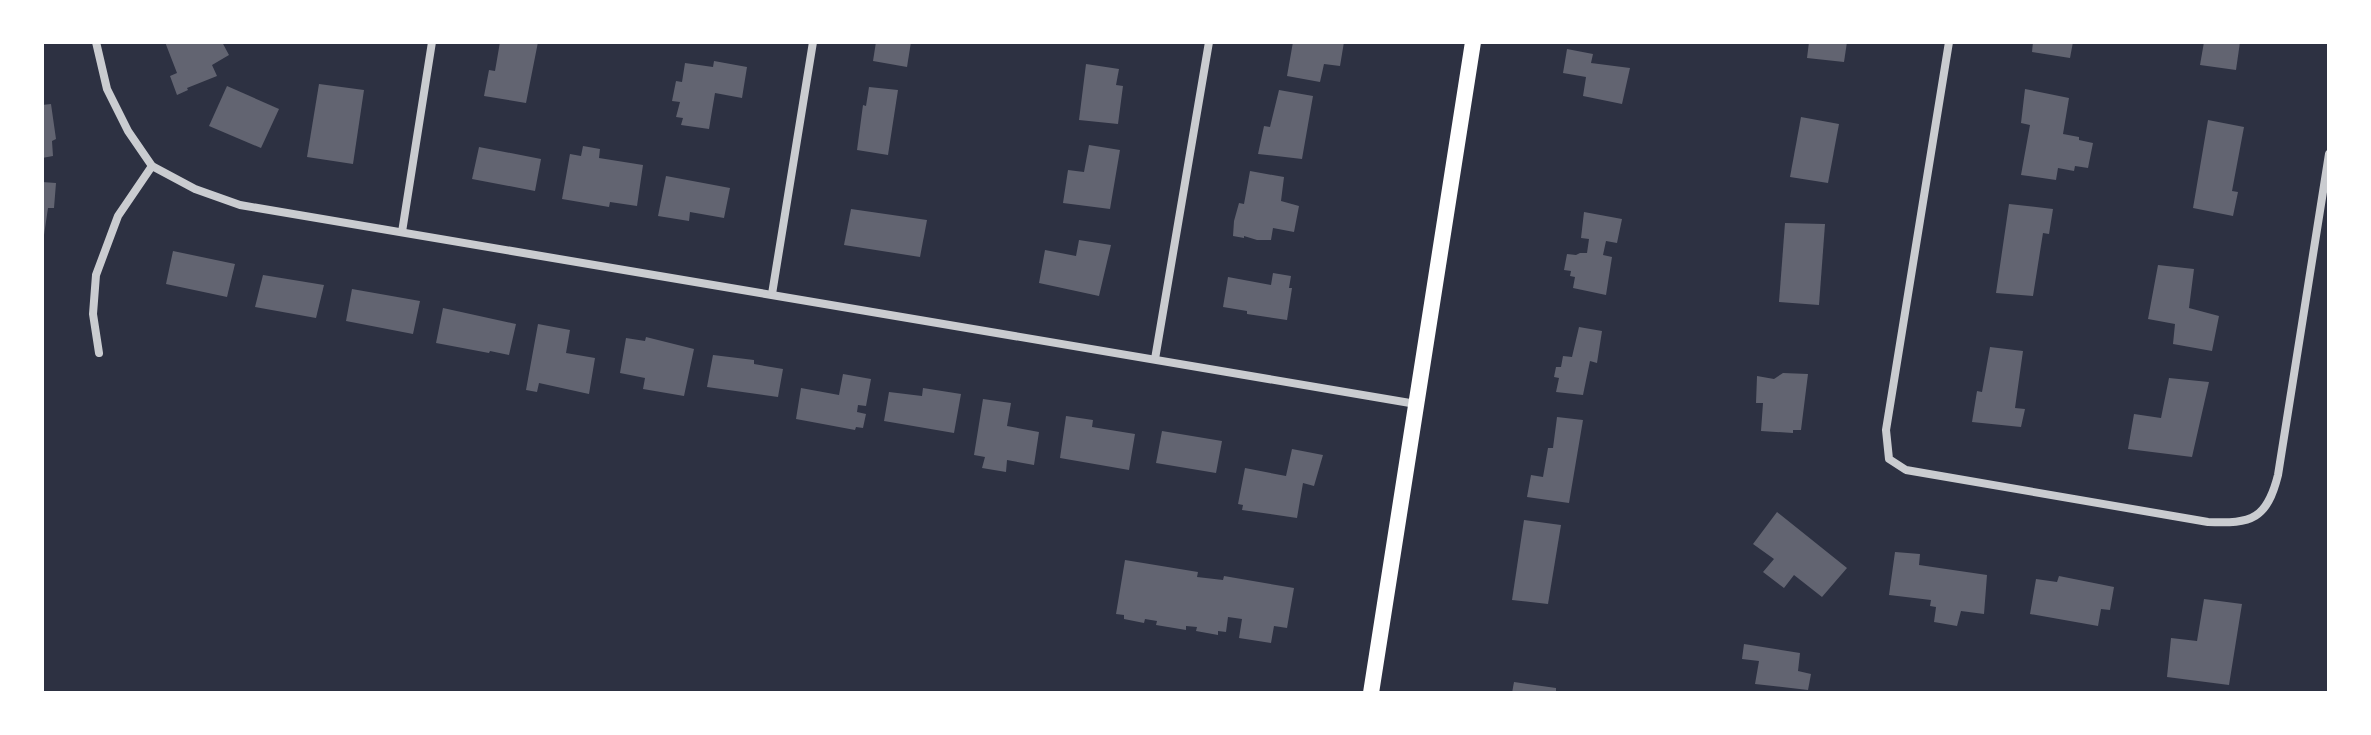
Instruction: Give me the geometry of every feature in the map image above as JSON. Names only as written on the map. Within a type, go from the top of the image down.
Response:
[{"type":"main road","points":[[1371,693],[1473,42]]},
{"type":"street","points":[[96,42],[107,89],[128,131],[152,166],[195,189],[240,205],[1416,405]]},
{"type":"street","points":[[402,232],[432,42]]},
{"type":"street","points":[[772,294],[813,42]]},
{"type":"street","points":[[1155,359],[1209,42]]},
{"type":"street","points":[[1949,42],[1886,430],[1889,459],[1906,470],[2208,522],[2238,524],[2260,514],[2273,495],[2278,475],[2329,154]]},
{"type":"street","points":[[99,353],[93,314],[96,275],[118,216],[152,166]]},
{"type":"building","points":[[165,42],[222,42],[229,55],[212,65],[217,76],[177,95],[170,76],[177,73]]},
{"type":"building","points":[[500,42],[538,42],[526,103],[484,96],[489,70],[495,71]]},
{"type":"building","points":[[876,42],[911,42],[907,67],[873,61]]},
{"type":"building","points":[[1293,42],[1344,42],[1340,66],[1324,64],[1320,82],[1287,76]]},
{"type":"building","points":[[1809,42],[1847,42],[1844,62],[1807,58]]},
{"type":"building","points":[[2033,42],[2073,42],[2070,58],[2032,52]]},
{"type":"building","points":[[2204,42],[2240,42],[2236,70],[2200,65]]},
{"type":"building","points":[[1567,49],[1593,54],[1591,63],[1630,68],[1622,104],[1583,96],[1586,77],[1563,73]]},
{"type":"building","points":[[714,61],[747,67],[742,98],[715,93],[709,129],[681,125],[683,118],[676,117],[680,102],[672,101],[676,81],[682,82],[685,63],[713,67]]},
{"type":"building","points":[[1086,64],[1119,69],[1116,85],[1123,86],[1118,124],[1079,120]]},
{"type":"building","points":[[319,84],[364,90],[353,164],[307,157]]},
{"type":"building","points":[[227,86],[279,109],[261,148],[209,126]]},
{"type":"building","points":[[869,87],[898,90],[888,155],[857,150],[863,105],[866,106]]},
{"type":"building","points":[[2025,89],[2069,98],[2063,134],[2093,143],[2088,168],[2075,166],[2074,171],[2058,168],[2056,180],[2021,175],[2030,125],[2021,123]]},
{"type":"building","points":[[1279,90],[1313,96],[1302,159],[1258,154],[1264,126],[1270,127]]},
{"type":"building","points":[[51,104],[56,139],[52,141],[53,156],[42,158],[42,105]]},
{"type":"building","points":[[1801,117],[1839,124],[1828,183],[1790,177]]},
{"type":"building","points":[[2208,120],[2244,127],[2232,191],[2238,192],[2233,216],[2193,208]]},
{"type":"building","points":[[1089,145],[1120,150],[1110,209],[1063,203],[1068,170],[1084,172]]},
{"type":"building","points":[[583,146],[600,149],[599,158],[643,165],[637,206],[610,202],[609,207],[562,199],[570,154],[581,156]]},
{"type":"building","points":[[479,147],[541,159],[535,191],[472,179]]},
{"type":"building","points":[[1250,171],[1284,177],[1281,201],[1299,206],[1294,232],[1273,228],[1271,240],[1233,236],[1234,221],[1239,203],[1244,204]]},
{"type":"building","points":[[666,176],[730,188],[724,218],[690,212],[689,221],[658,216]]},
{"type":"building","points":[[42,182],[56,183],[54,208],[48,208],[44,235],[42,235]]},
{"type":"building","points":[[2009,204],[2053,209],[2049,234],[2043,233],[2033,296],[1996,293]]},
{"type":"building","points":[[851,209],[927,220],[920,257],[844,245]]},
{"type":"building","points":[[1584,212],[1622,219],[1617,243],[1606,241],[1603,255],[1612,257],[1606,295],[1573,288],[1575,277],[1570,276],[1571,271],[1564,270],[1567,254],[1587,253],[1589,239],[1581,238]]},
{"type":"building","points":[[1785,223],[1825,224],[1819,305],[1779,302]]},
{"type":"building","points":[[1079,240],[1111,245],[1099,296],[1039,283],[1045,250],[1076,256]]},
{"type":"building","points":[[173,251],[235,264],[227,297],[166,284]]},
{"type":"building","points":[[2158,265],[2194,269],[2189,308],[2219,316],[2212,351],[2173,344],[2175,324],[2148,319]]},
{"type":"building","points":[[1273,273],[1291,276],[1287,320],[1223,307],[1228,277],[1271,285]]},
{"type":"building","points":[[263,275],[324,285],[316,318],[255,307]]},
{"type":"building","points":[[352,289],[420,301],[413,334],[346,321]]},
{"type":"building","points":[[443,308],[516,324],[509,355],[436,343]]},
{"type":"building","points":[[538,324],[570,330],[566,353],[595,358],[589,394],[539,383],[537,392],[526,390]]},
{"type":"building","points":[[1579,327],[1602,331],[1597,363],[1590,361],[1583,395],[1556,392],[1559,378],[1554,377],[1556,367],[1561,367],[1563,356],[1572,357]]},
{"type":"building","points":[[646,337],[694,349],[684,396],[643,389],[645,378],[620,373],[626,338],[645,341]]},
{"type":"building","points":[[1990,347],[2023,351],[2015,408],[2025,409],[2021,427],[1972,422],[1977,391],[1982,392]]},
{"type":"building","points":[[713,355],[754,360],[754,364],[783,369],[778,397],[707,387]]},
{"type":"building","points":[[1783,373],[1808,374],[1801,430],[1793,430],[1793,433],[1761,431],[1763,403],[1756,403],[1757,376],[1774,379]]},
{"type":"building","points":[[843,374],[871,379],[866,406],[858,405],[857,412],[866,414],[863,428],[856,427],[855,430],[796,419],[801,388],[839,395]]},
{"type":"building","points":[[2169,378],[2209,382],[2192,457],[2128,449],[2134,414],[2161,418]]},
{"type":"building","points":[[923,388],[961,394],[954,433],[884,421],[889,392],[922,396]]},
{"type":"building","points":[[983,399],[1011,403],[1007,426],[1039,432],[1034,465],[1007,460],[1006,472],[982,468],[985,457],[974,455]]},
{"type":"building","points":[[1066,416],[1093,420],[1092,427],[1135,434],[1129,470],[1060,458]]},
{"type":"building","points":[[1557,417],[1583,420],[1569,503],[1527,497],[1531,475],[1543,477],[1548,448],[1553,448]]},
{"type":"building","points":[[1162,431],[1222,441],[1216,473],[1156,463]]},
{"type":"building","points":[[1292,449],[1323,455],[1314,486],[1303,483],[1297,518],[1242,510],[1243,505],[1238,504],[1245,468],[1286,476]]},
{"type":"building","points":[[1777,512],[1847,568],[1822,597],[1794,575],[1784,588],[1763,572],[1774,559],[1753,544]]},
{"type":"building","points":[[1524,520],[1561,525],[1548,604],[1512,600]]},
{"type":"building","points":[[1895,552],[1920,554],[1919,565],[1987,575],[1984,614],[1961,611],[1957,626],[1934,622],[1936,607],[1930,606],[1931,600],[1889,595]]},
{"type":"building","points":[[1125,560],[1198,572],[1197,577],[1223,580],[1224,576],[1294,588],[1287,628],[1274,626],[1271,643],[1239,638],[1242,619],[1228,617],[1226,632],[1218,631],[1218,635],[1196,631],[1197,627],[1186,626],[1186,630],[1156,625],[1157,621],[1145,619],[1144,623],[1124,619],[1124,615],[1116,614]]},
{"type":"building","points":[[2059,576],[2114,587],[2110,610],[2101,609],[2098,626],[2030,614],[2036,579],[2057,582]]},
{"type":"building","points":[[2204,599],[2242,604],[2229,685],[2167,677],[2171,638],[2197,641]]},
{"type":"building","points":[[1744,644],[1800,653],[1798,671],[1811,674],[1808,690],[1755,684],[1759,661],[1742,659]]},
{"type":"building","points":[[1514,682],[1556,688],[1556,693],[1512,693]]}]
